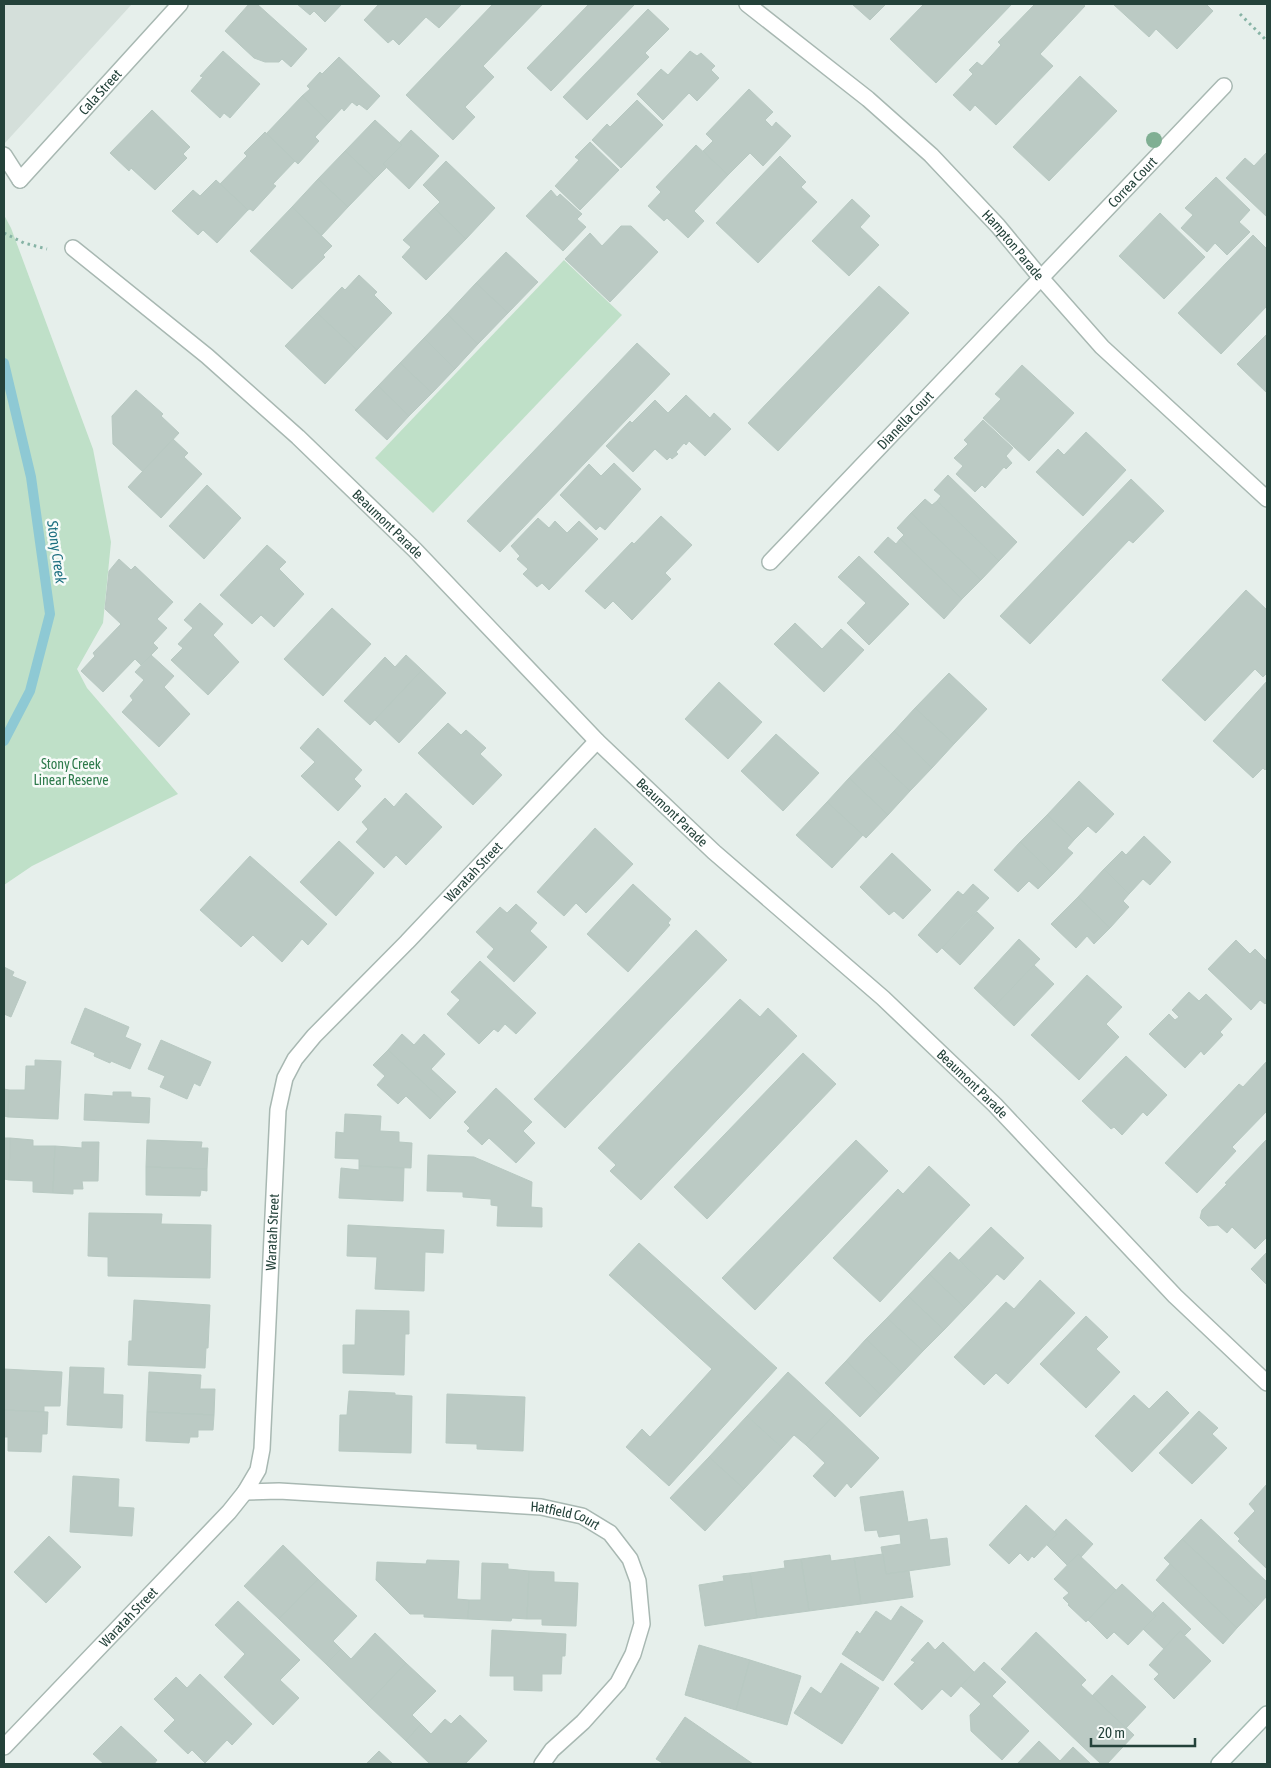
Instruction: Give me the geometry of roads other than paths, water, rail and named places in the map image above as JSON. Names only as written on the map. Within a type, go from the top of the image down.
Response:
[{"type":"street","name":"Cala Street","points":[[4,155],[20,180],[180,4]]},
{"type":"street","name":"Hampton Parade","points":[[747,4],[868,99],[931,156],[998,226],[1040,278],[1102,347],[1267,500]]},
{"type":"street","name":"Correa Court","points":[[1040,278],[1224,86]]},
{"type":"street","name":"Beaumont Parade","points":[[72,248],[207,356],[298,437],[415,550],[597,740],[714,852],[883,998],[995,1105],[1176,1296],[1267,1383]]},
{"type":"street","name":"Dianella Court","points":[[770,562],[1040,278]]},
{"type":"street","name":"Waratah Street","points":[[4,1747],[229,1512],[245,1492],[258,1470],[262,1449],[278,1110],[285,1078],[295,1059],[314,1036],[414,935],[597,740]]},
{"type":"street","name":"Hatfield Court","points":[[245,1492],[289,1492],[541,1507],[582,1516],[610,1533],[630,1559],[638,1581],[642,1624],[633,1654],[618,1682],[583,1722],[552,1750],[542,1764]]},
{"type":"street","points":[[1219,1764],[1267,1714]]},
{"type":"waterway","name":"Stony Creek","points":[[4,363],[31,477],[50,614],[30,691],[4,741]]},
{"type":"park label","name":"Stony Creek Linear Reserve","points":[[71,772]]}]
